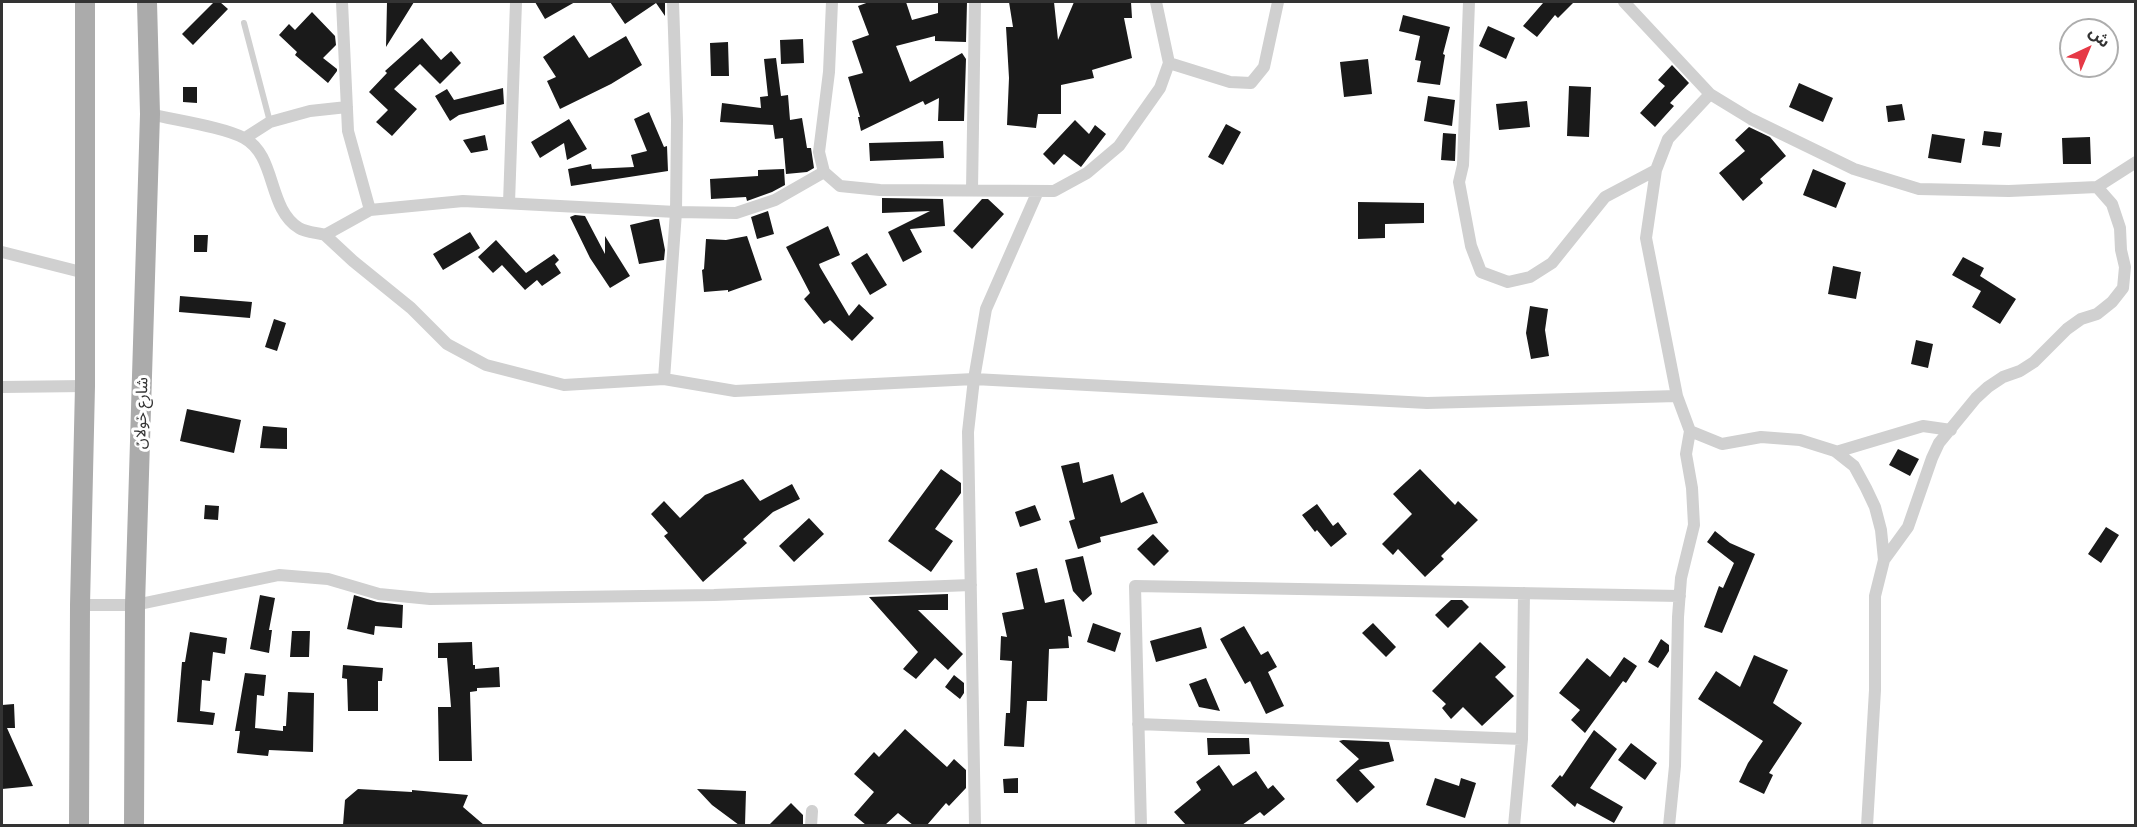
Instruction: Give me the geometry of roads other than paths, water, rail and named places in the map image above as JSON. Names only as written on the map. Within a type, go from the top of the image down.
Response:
[{"type":"main road","points":[[79,825],[80,605],[85,386],[85,2]]},
{"type":"main road","name":"شارع خولان","points":[[134,825],[135,604],[150,114],[147,2]]},
{"type":"street","points":[[342,2],[348,131],[370,210]]},
{"type":"street","points":[[509,204],[516,2]]},
{"type":"street","points":[[664,379],[676,212],[677,120],[673,2]]},
{"type":"street","points":[[832,2],[829,72],[819,152],[824,172],[840,186],[880,190],[1038,191],[1054,191],[1087,173],[1119,146],[1160,88],[1169,63],[1156,2]]},
{"type":"street","points":[[972,190],[975,2]]},
{"type":"street","points":[[1169,63],[1230,82],[1251,83],[1264,67],[1278,2]]},
{"type":"street","points":[[1469,2],[1463,165],[1458,182],[1472,246],[1481,272],[1508,282],[1530,277],[1552,263],[1605,197],[1656,170]]},
{"type":"street","points":[[1624,2],[1710,94],[1751,119],[1854,169],[1919,189],[2009,191],[2097,187],[2136,162]]},
{"type":"street","points":[[1668,825],[1675,766],[1681,578],[1694,525],[1692,488],[1686,454],[1690,431],[1677,396],[1646,238],[1656,170],[1668,139],[1710,94]]},
{"type":"street","points":[[245,138],[270,122],[310,111],[347,107]]},
{"type":"street","points":[[150,114],[245,138],[261,154],[285,213],[299,228],[326,235],[353,261],[411,308],[447,344],[486,365],[564,385],[664,379],[735,391],[974,380],[1427,403],[1677,396]]},
{"type":"street","points":[[326,235],[370,210],[463,201],[736,213],[775,200],[824,172]]},
{"type":"street","points":[[1884,560],[1908,527],[1939,443],[1988,387],[2034,362],[2067,329],[2081,319],[2097,314],[2112,303],[2123,288],[2125,267],[2121,250],[2120,228],[2112,204],[2097,187]]},
{"type":"street","points":[[975,825],[968,432],[986,309],[1038,191]]},
{"type":"street","points":[[2,252],[85,273]]},
{"type":"street","points":[[2,387],[85,386]]},
{"type":"street","points":[[1836,452],[1923,426],[1951,430]]},
{"type":"street","points":[[1690,431],[1722,444],[1761,437],[1800,440],[1836,452],[1854,466],[1875,507],[1881,530],[1884,560],[1875,596],[1875,690],[1867,825]]},
{"type":"street","points":[[80,605],[135,604],[279,574],[328,579],[379,594],[429,599],[726,594],[971,585]]},
{"type":"street","points":[[1140,825],[1134,586],[1680,596]]},
{"type":"street","points":[[1514,825],[1522,739],[1524,593]]},
{"type":"street","points":[[1138,724],[1522,739]]},
{"type":"street","points":[[811,825],[812,811]]},
{"type":"lane","points":[[244,23],[270,122]]}]
